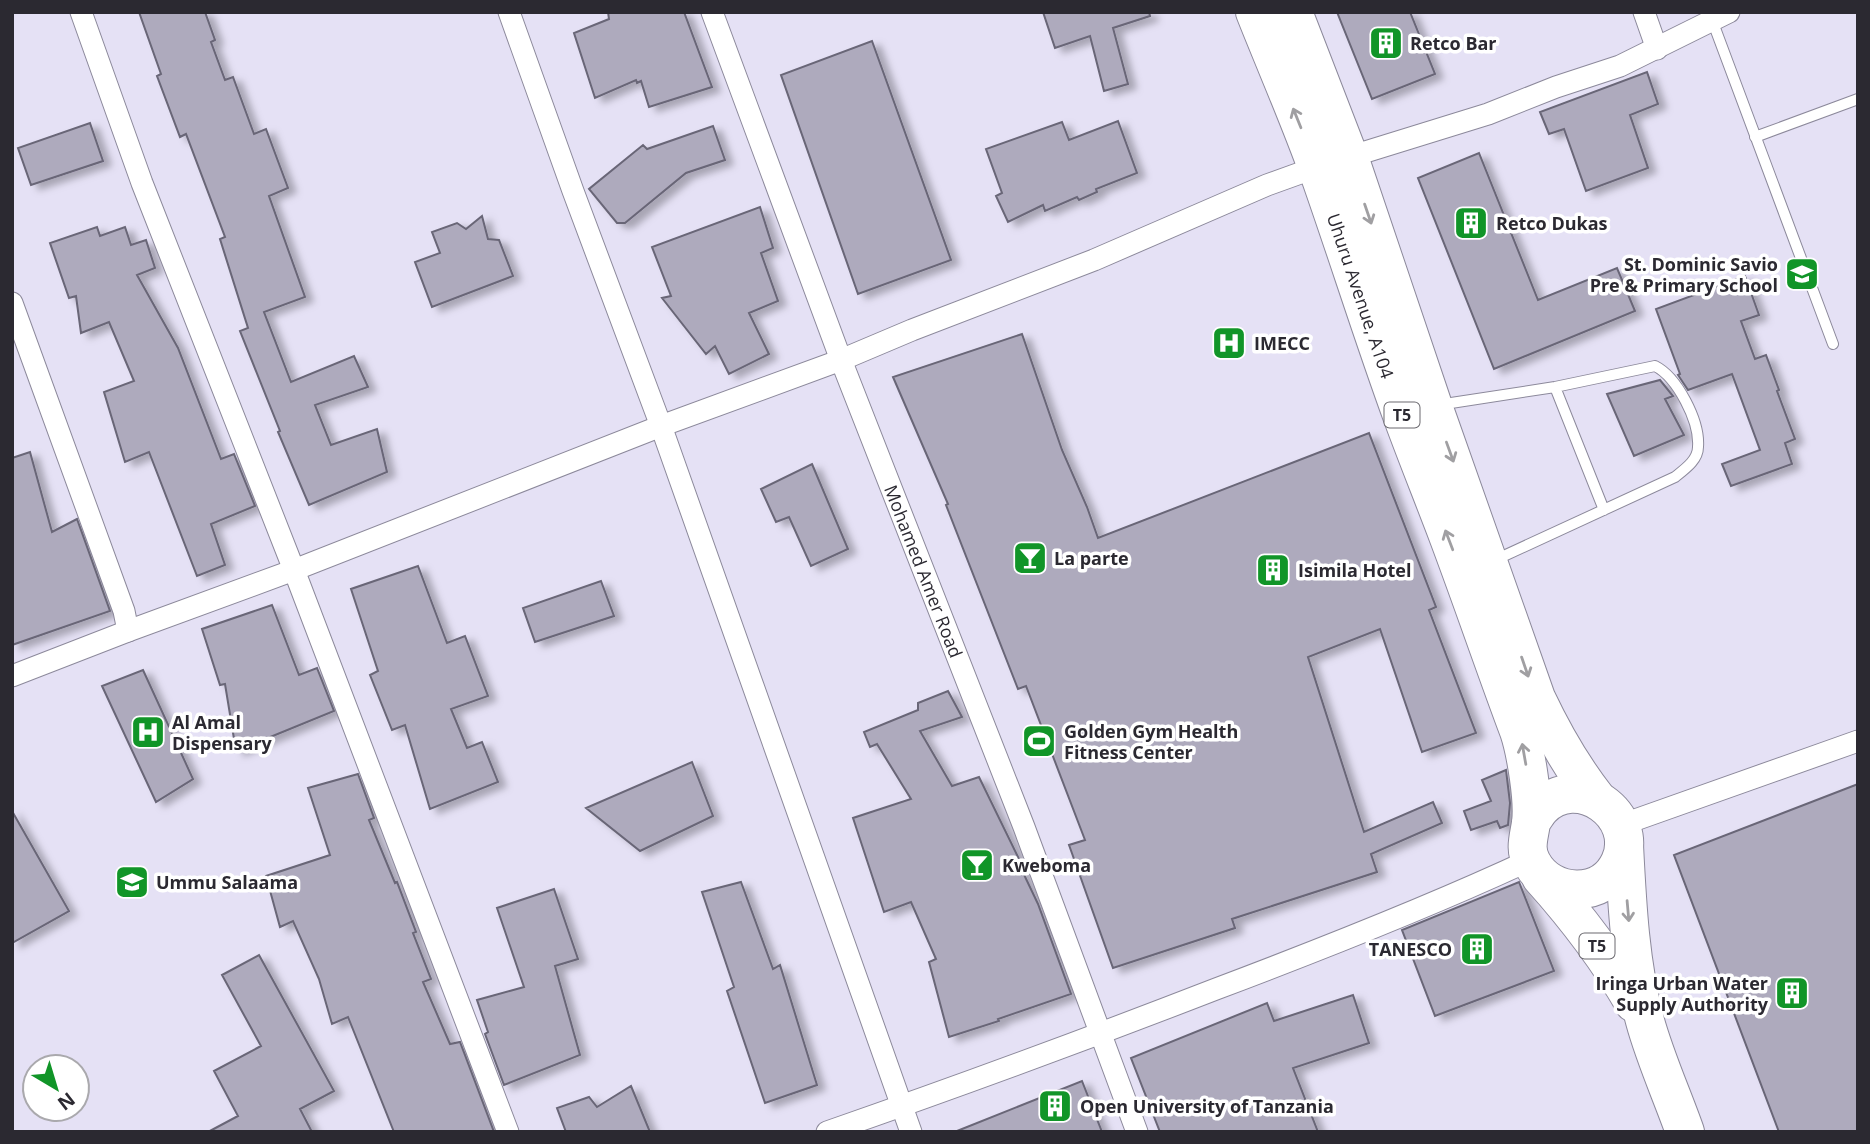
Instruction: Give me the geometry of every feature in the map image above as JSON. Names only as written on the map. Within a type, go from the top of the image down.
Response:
[{"type":"highway","name":"Uhuru Avenue, A104","points":[[1255,12],[1333,162]]},
{"type":"highway","name":"Uhuru Avenue, A104","points":[[1293,12],[1333,162],[1418,412],[1452,546],[1521,738],[1528,774],[1531,822],[1527,841],[1535,867]]},
{"type":"highway","name":"Uhuru Avenue, A104","points":[[1418,412],[1489,563],[1536,698],[1551,731],[1573,769],[1614,822]]},
{"type":"highway","points":[[1531,822],[1542,806],[1559,796],[1577,793],[1614,822],[1620,862],[1609,877],[1593,888],[1574,891],[1555,887],[1535,867]]},
{"type":"highway","name":"T5","points":[[1614,822],[1637,986],[1646,1023],[1685,1132]]},
{"type":"highway","name":"T5","points":[[1535,867],[1601,952],[1646,1023]]},
{"type":"street","points":[[81,12],[142,183],[294,570],[508,1132]]},
{"type":"street","points":[[509,12],[662,426],[911,1132]]},
{"type":"street","name":"Mohamed Amer Road","points":[[712,12],[841,360],[1024,827],[1137,1132]]},
{"type":"street","points":[[1644,12],[1657,48]]},
{"type":"street","points":[[12,676],[841,360],[1094,260],[1267,185],[1488,114],[1556,87],[1620,66],[1720,16]]},
{"type":"street","points":[[12,303],[124,611],[128,631]]},
{"type":"street","points":[[1614,822],[1858,741]]},
{"type":"street","points":[[827,1132],[1102,1033],[1535,867]]},
{"type":"lane","points":[[1720,16],[1755,137],[1833,344]]},
{"type":"lane","points":[[1755,137],[1858,99]]},
{"type":"lane","points":[[1418,412],[1655,366],[1666,372],[1680,389],[1695,426],[1699,448],[1691,464],[1675,477],[1489,563]]},
{"type":"lane","points":[[1555,387],[1604,510]]},
{"type":"building","points":[[139,12],[205,12],[215,40],[211,42],[225,80],[233,77],[254,134],[266,129],[288,188],[269,196],[305,297],[264,312],[291,382],[354,356],[368,387],[315,405],[331,445],[377,429],[387,472],[309,505],[240,331],[248,328],[220,239],[225,237],[186,134],[180,137],[157,76],[161,74]]},
{"type":"building","points":[[608,12],[684,12],[712,87],[649,107],[641,81],[637,83],[636,80],[595,98],[574,33],[609,19]]},
{"type":"building","points":[[1043,12],[1149,12],[1150,16],[1113,28],[1128,84],[1104,91],[1090,36],[1055,48]]},
{"type":"building","name":"Retco Bar","points":[[1337,12],[1410,12],[1435,74],[1372,99]]},
{"type":"building","points":[[872,41],[951,260],[858,294],[781,75]]},
{"type":"building","points":[[1647,72],[1658,104],[1630,115],[1648,168],[1586,191],[1564,129],[1549,134],[1540,112]]},
{"type":"building","points":[[1118,121],[1137,173],[1096,189],[1097,192],[1079,200],[1077,197],[1045,211],[1043,205],[1008,222],[996,196],[1002,193],[986,149],[1062,122],[1069,140]]},
{"type":"building","points":[[90,123],[103,161],[31,185],[18,148]]},
{"type":"building","points":[[713,126],[725,160],[686,173],[625,223],[617,223],[589,189],[643,145],[647,149]]},
{"type":"building","name":"Retco Dukas","points":[[1479,153],[1538,300],[1617,268],[1635,311],[1494,369],[1418,178]]},
{"type":"building","points":[[760,207],[773,248],[761,253],[778,301],[749,313],[769,354],[729,374],[715,346],[706,354],[662,298],[671,296],[652,247]]},
{"type":"building","points":[[482,216],[488,239],[499,240],[513,276],[432,307],[415,262],[440,253],[432,232],[457,223],[466,229]]},
{"type":"building","points":[[97,227],[100,236],[125,227],[131,245],[146,240],[155,268],[137,275],[178,348],[221,459],[234,454],[255,506],[211,524],[225,565],[197,576],[149,452],[125,462],[104,392],[134,381],[109,322],[81,333],[76,296],[69,298],[50,243]]},
{"type":"building","points":[[1745,276],[1759,315],[1741,321],[1755,359],[1766,355],[1795,439],[1785,443],[1792,464],[1731,486],[1722,464],[1760,450],[1732,374],[1688,390],[1678,375],[1680,374],[1656,309]]},
{"type":"building","points":[[1022,334],[1062,450],[1098,538],[1369,433],[1436,607],[1429,610],[1476,733],[1422,752],[1380,629],[1308,657],[1364,832],[1433,802],[1442,823],[1371,854],[1377,872],[1232,919],[1235,928],[1113,968],[1069,845],[1085,840],[1026,686],[1018,689],[946,505],[948,504],[893,377]]},
{"type":"building","points":[[1660,380],[1673,396],[1665,399],[1684,435],[1634,456],[1607,394]]},
{"type":"building","points":[[30,452],[52,532],[77,519],[110,611],[12,645],[12,458]]},
{"type":"building","points":[[812,464],[848,549],[811,566],[789,517],[776,522],[761,489]]},
{"type":"building","points":[[418,566],[447,643],[465,636],[488,696],[451,709],[467,748],[482,742],[498,782],[430,809],[405,725],[392,730],[370,675],[378,671],[351,589]]},
{"type":"building","points":[[601,581],[614,616],[535,642],[523,608]]},
{"type":"building","points":[[272,605],[299,675],[317,668],[334,711],[236,751],[225,684],[220,685],[202,629]]},
{"type":"building","name":"Al Amal Dispensary","points":[[143,670],[193,779],[156,802],[102,686]]},
{"type":"building","points":[[948,691],[962,717],[920,731],[952,786],[979,777],[1020,861],[1018,862],[1038,904],[1071,994],[949,1037],[929,962],[936,959],[911,902],[884,912],[853,818],[911,799],[877,744],[870,747],[864,732],[918,710],[918,703]]},
{"type":"building","points":[[692,762],[713,816],[640,851],[586,808]]},
{"type":"building","points":[[1506,770],[1510,803],[1508,825],[1500,828],[1497,821],[1471,830],[1464,811],[1491,801],[1482,780]]},
{"type":"building","points":[[358,774],[374,818],[369,820],[395,883],[397,882],[431,979],[423,982],[450,1044],[460,1042],[494,1132],[394,1132],[348,1017],[332,1024],[319,979],[293,921],[280,927],[266,876],[330,855],[308,788]]},
{"type":"building","name":"Iringa Urban Water Supply Authority","points":[[1858,784],[1858,1132],[1779,1132],[1674,855]]},
{"type":"building","points":[[12,811],[69,911],[12,943]]},
{"type":"building","points":[[741,882],[773,969],[780,965],[817,1085],[765,1103],[727,991],[734,987],[702,892]]},
{"type":"building","name":"TANESCO","points":[[1519,882],[1554,971],[1435,1016],[1402,930]]},
{"type":"building","points":[[554,889],[578,959],[555,966],[580,1055],[504,1085],[485,1034],[488,1032],[477,1000],[524,987],[497,908]]},
{"type":"building","points":[[259,955],[334,1091],[300,1109],[312,1132],[208,1132],[238,1116],[214,1071],[261,1046],[222,975]]},
{"type":"building","points":[[1353,995],[1369,1043],[1293,1068],[1318,1132],[1160,1132],[1131,1058],[1267,1003],[1274,1021]]},
{"type":"building","name":"Open University of Tanzania","points":[[1082,1081],[1102,1132],[957,1132],[957,1131]]},
{"type":"building","points":[[631,1086],[650,1132],[566,1132],[557,1108],[589,1097],[597,1107]]},
{"type":"place","name":"Retco Bar","points":[[1386,43]]},
{"type":"place","name":"Retco Dukas","points":[[1471,223]]},
{"type":"place","name":"St. Dominic Savio Pre & Primary School","points":[[1802,274]]},
{"type":"place","name":"IMECC","points":[[1229,343]]},
{"type":"place","name":"La parte","points":[[1030,558]]},
{"type":"place","name":"Isimila Hotel","points":[[1273,570]]},
{"type":"place","name":"Al Amal Dispensary","points":[[148,732]]},
{"type":"place","name":"Golden Gym Health Fitness Center","points":[[1039,741]]},
{"type":"place","name":"Kweboma","points":[[977,865]]},
{"type":"place","name":"Ummu Salaama","points":[[132,882]]},
{"type":"place","name":"TANESCO","points":[[1477,949]]},
{"type":"place","name":"Iringa Urban Water Supply Authority","points":[[1792,993]]},
{"type":"place","name":"Open University of Tanzania","points":[[1055,1106]]}]
